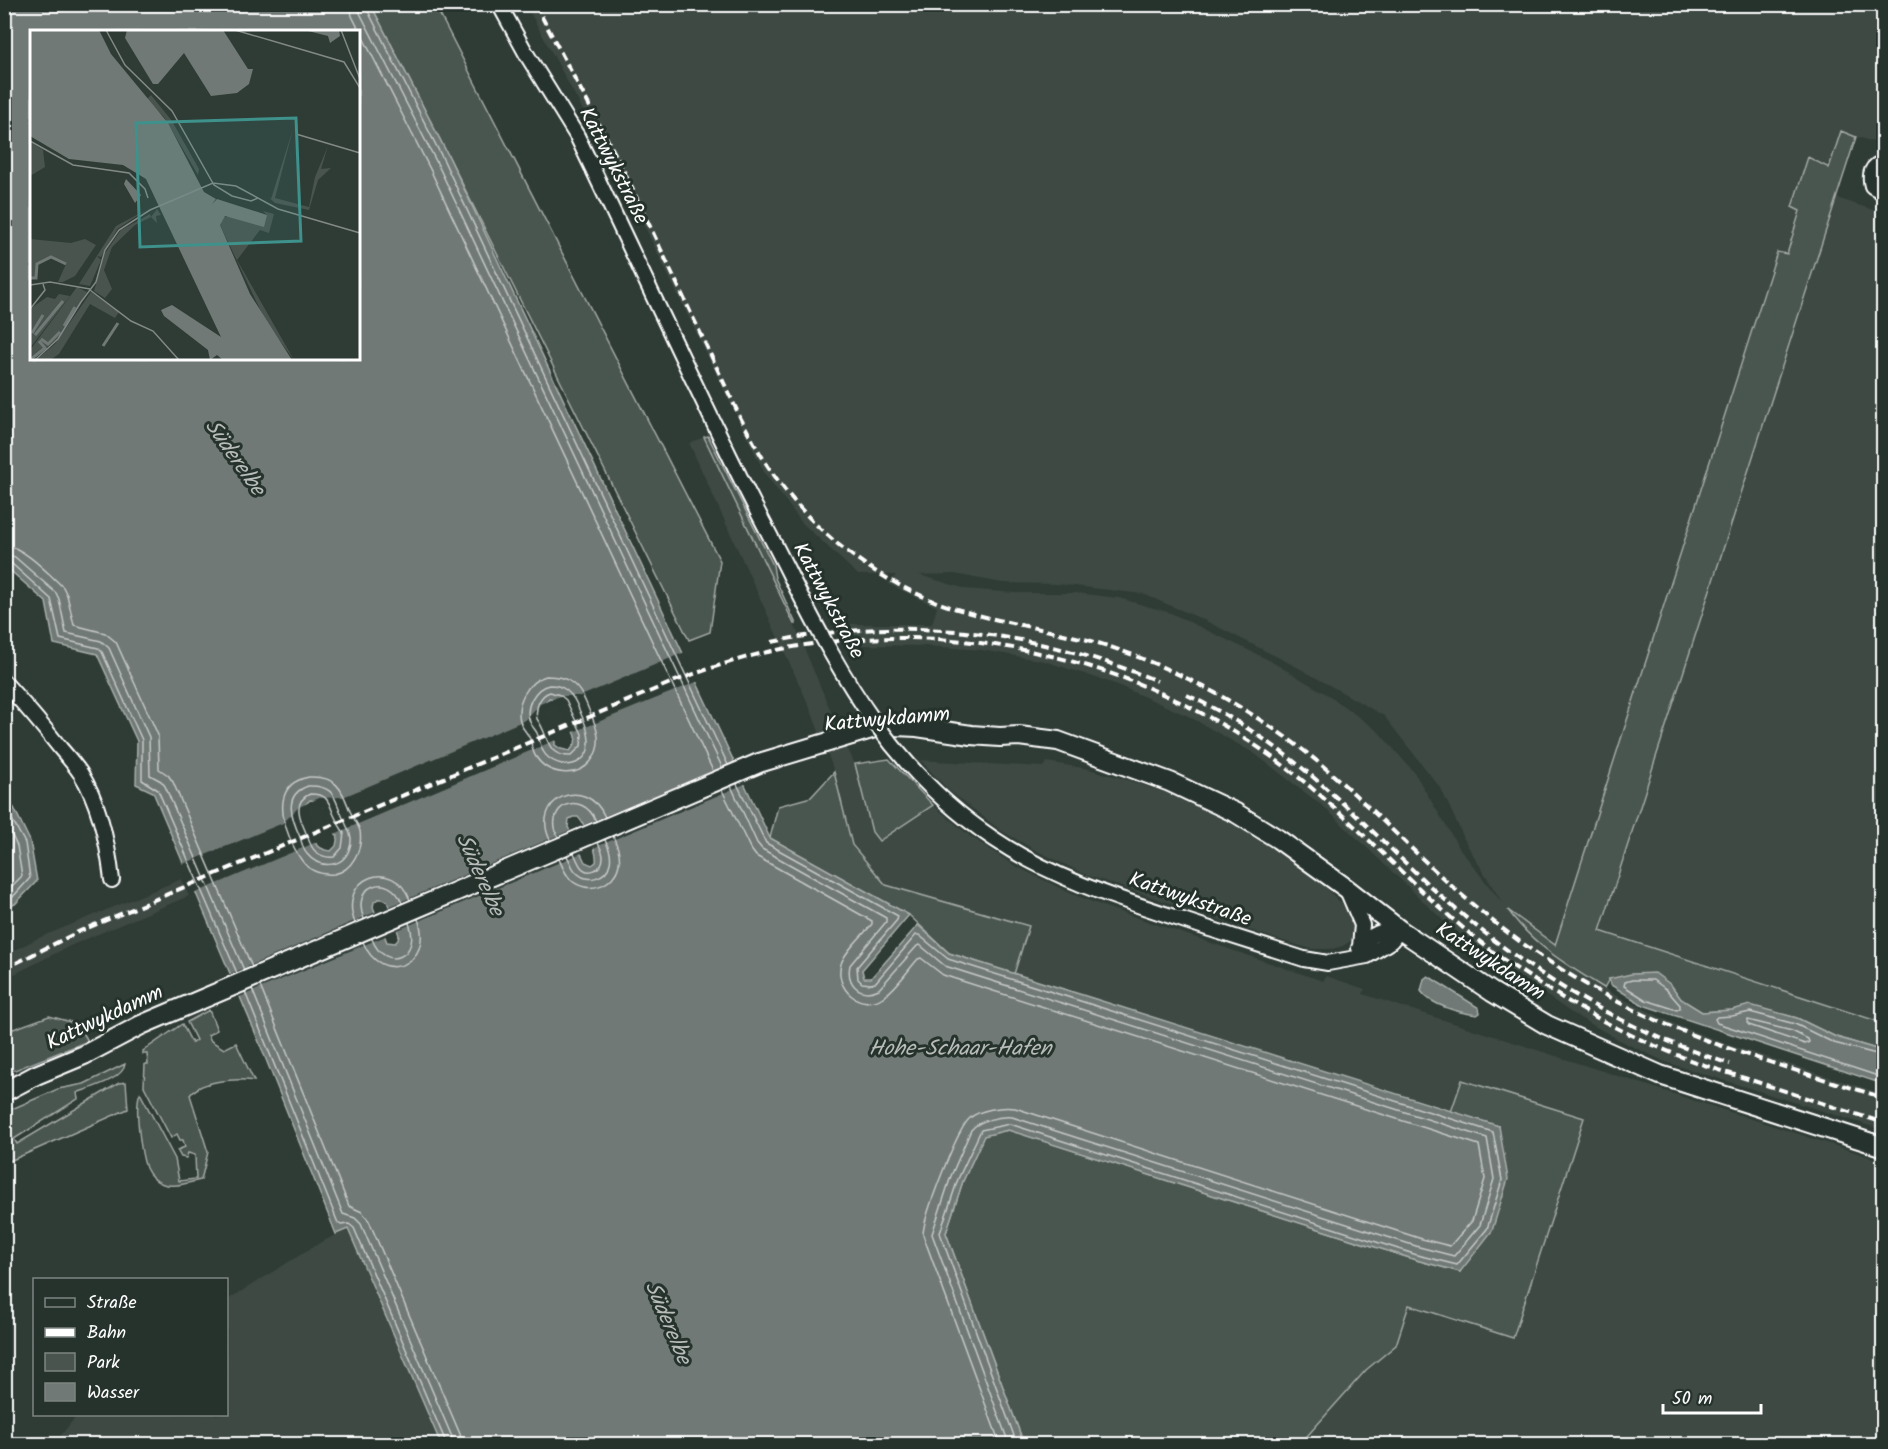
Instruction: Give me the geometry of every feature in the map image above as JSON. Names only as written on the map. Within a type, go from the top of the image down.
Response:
[{"type":"main road","name":"Kattwykdamm","points":[[4,1092],[134,1028],[742,770],[856,738],[897,739],[970,735],[1000,738],[1010,743],[1030,747],[1102,758],[1170,782],[1236,813],[1278,839],[1400,930],[1508,1002],[1547,1025],[1660,1075],[1884,1147]]},
{"type":"street","name":"Kattwykstraße","points":[[499,4],[527,55],[577,136],[720,437],[843,675],[868,714],[912,770],[952,807],[994,839],[1017,853],[1076,883],[1210,929],[1316,962],[1338,962],[1357,952],[1367,956],[1391,941],[1400,930]]},
{"type":"street","points":[[1884,162],[1876,164],[1870,178],[1872,186],[1884,193]]},
{"type":"street","points":[[4,682],[81,775],[94,801],[109,854],[112,880]]},
{"type":"street","points":[[1346,888],[1360,917],[1362,929],[1357,952]]},
{"type":"shaded area","points":[[526,5],[1883,5],[1883,145],[1841,132],[1829,168],[1808,157],[1792,207],[1800,210],[1786,254],[1777,252],[1555,946],[1510,913],[1557,959],[1617,996],[1677,1025],[1726,1044],[1883,1094],[1883,1130],[1665,1062],[1573,1014],[1490,957],[1446,923],[1325,808],[1255,754],[1188,716],[1115,684],[1044,661],[981,650],[926,646],[849,645],[838,624],[932,624],[937,607],[888,584],[896,575],[858,575],[802,523],[765,474],[633,203]],"holes":[[[954,574],[1002,583],[1057,584],[1143,594],[1204,620],[1295,666],[1384,716],[1441,789],[1467,845],[1503,904],[1460,849],[1414,772],[1378,731],[1330,696],[1267,659],[1171,613],[1119,598],[1077,593],[1016,593],[966,589],[920,575]]]},
{"type":"shaded area","points":[[1837,198],[1883,213],[1883,1023],[1600,931]]},
{"type":"shaded area","points":[[704,437],[794,624],[855,764],[863,796],[879,841],[933,805],[970,836],[1014,865],[1070,893],[1103,906],[1323,981],[1326,976],[1365,989],[1363,994],[1883,1161],[1883,1444],[1300,1444],[1366,1370],[1396,1345],[1409,1304],[1513,1338],[1584,1118],[1461,1080],[1451,1112],[1014,974],[1029,926],[886,885],[852,845],[832,766],[810,708],[689,443]]},
{"type":"shaded area","points":[[920,760],[1044,767],[1047,762],[1089,769],[1167,793],[1244,829],[1315,877],[1355,920],[1356,930],[1352,940],[1332,949],[1311,949],[1086,875],[1000,830],[947,789]]},
{"type":"shaded area","points":[[181,879],[189,896],[70,946],[5,979],[5,955],[36,939]]},
{"type":"shaded area","points":[[348,1229],[441,1444],[54,1444],[76,1416],[228,1416],[228,1299],[321,1242]]},
{"type":"green space","points":[[371,5],[435,5],[720,561],[710,632],[689,640]]},
{"type":"green space","points":[[1841,131],[1856,137],[1600,931],[1883,1023],[1883,1051],[1836,1037],[1797,1018],[1750,1006],[1702,1012],[1681,999],[1671,985],[1609,979],[1604,988],[1564,963],[1540,944],[1528,934],[1508,910],[1555,945],[1777,252],[1787,254],[1800,211],[1792,207],[1808,157],[1829,168]]},
{"type":"green space","points":[[708,436],[773,565],[775,578],[796,624],[704,437]]},
{"type":"green space","points":[[889,759],[933,805],[879,841],[872,832],[855,764]]},
{"type":"green space","points":[[834,772],[852,845],[886,885],[1029,926],[1014,974],[949,953],[909,915],[770,838],[778,806],[811,797]]},
{"type":"green space","points":[[209,1010],[217,1030],[208,1035],[211,1041],[224,1049],[236,1043],[254,1081],[229,1080],[211,1083],[195,1090],[190,1095],[208,1152],[201,1180],[177,1185],[163,1184],[151,1176],[144,1162],[138,1119],[140,1093],[175,1159],[179,1181],[196,1179],[195,1155],[188,1153],[186,1158],[181,1157],[177,1150],[185,1147],[183,1140],[180,1140],[177,1134],[171,1138],[144,1086],[145,1064],[148,1064],[147,1054],[143,1054],[143,1051],[182,1024],[192,1043],[196,1040],[187,1022]]},
{"type":"green space","points":[[49,1016],[78,1024],[88,1041],[5,1074],[5,1032]]},
{"type":"green space","points":[[125,1064],[119,1074],[98,1086],[77,1093],[78,1099],[14,1139],[17,1144],[119,1083],[126,1082],[128,1109],[5,1163],[5,1112],[58,1089],[84,1084]]},
{"type":"green space","points":[[1462,1080],[1584,1118],[1513,1338],[1409,1305],[1396,1345],[1366,1370],[1300,1444],[1024,1444],[946,1233],[963,1181],[984,1135],[1009,1130],[1460,1272],[1499,1126],[1451,1112]]},
{"type":"water","points":[[5,5],[371,5],[450,159],[770,838],[909,915],[862,970],[864,978],[871,978],[918,925],[949,953],[1499,1126],[1508,1179],[1492,1231],[1460,1272],[1008,1130],[984,1136],[963,1181],[946,1233],[1024,1444],[441,1444],[348,1229],[336,1234],[257,1037],[153,792],[136,784],[137,741],[97,654],[54,644],[46,602],[5,566]],"holes":[[[549,698],[555,699],[563,706],[576,736],[575,744],[570,751],[555,745],[555,740],[542,715]],[[310,800],[321,802],[338,836],[336,846],[331,851],[317,846],[305,814],[305,805]],[[578,817],[590,838],[596,857],[596,862],[592,865],[585,862],[568,827],[569,819]],[[378,899],[387,901],[399,935],[395,943],[387,942],[373,907],[374,902]]]},
{"type":"water","points":[[4,795],[14,808],[30,841],[37,881],[15,904],[5,908]]},
{"type":"water","points":[[1655,973],[1671,985],[1681,999],[1702,1012],[1732,1010],[1750,1005],[1797,1018],[1836,1037],[1883,1051],[1883,1084],[1643,1005],[1611,985],[1609,979],[1631,974]]},
{"type":"water","points":[[1428,976],[1479,1008],[1480,1013],[1477,1015],[1446,1008],[1425,996],[1421,991],[1424,979]]},
{"type":"pier","points":[[685,652],[699,681],[571,733],[557,703],[550,702],[545,715],[558,739],[332,835],[322,811],[323,808],[319,804],[311,803],[308,806],[308,813],[319,841],[193,894],[181,865],[283,823],[299,807],[319,798],[343,797],[525,720],[540,704],[560,696],[581,696]]},
{"type":"pier","points":[[737,761],[747,783],[591,849],[581,826]]},
{"type":"pier","points":[[573,829],[584,852],[395,931],[386,908]]},
{"type":"pier","points":[[378,911],[388,935],[237,998],[228,975]]},
{"type":"railway","points":[[535,4],[621,165],[741,419],[756,446],[787,492],[804,512],[841,547],[883,576],[929,599],[968,612],[1107,646],[1146,660],[1202,686],[1263,721],[1310,755],[1494,922],[1566,973],[1605,995],[1674,1028],[1763,1060],[1884,1098]]},
{"type":"railway","points":[[772,642],[821,634],[870,630],[919,629],[967,632],[1016,639],[1064,650],[1157,681]]},
{"type":"railway","points":[[4,969],[80,931],[675,681],[711,668],[772,651],[841,641],[911,638],[980,643],[1049,655],[1115,675],[1179,702],[1240,735],[1326,800],[1434,903],[1491,951],[1588,1013],[1640,1039],[1694,1061],[1884,1123]]},
{"type":"railway","points":[[1187,695],[1244,726],[1296,763],[1474,925],[1542,974],[1613,1016],[1651,1034],[1730,1064]]},
{"type":"water label","name":"Süderelbe","points":[[234,458]]},
{"type":"water label","name":"Süderelbe","points":[[479,875]]},
{"type":"water label","name":"Hohe-Schaar-Hafen","points":[[960,1049]]},
{"type":"water label","name":"Süderelbe","points":[[667,1323]]}]
